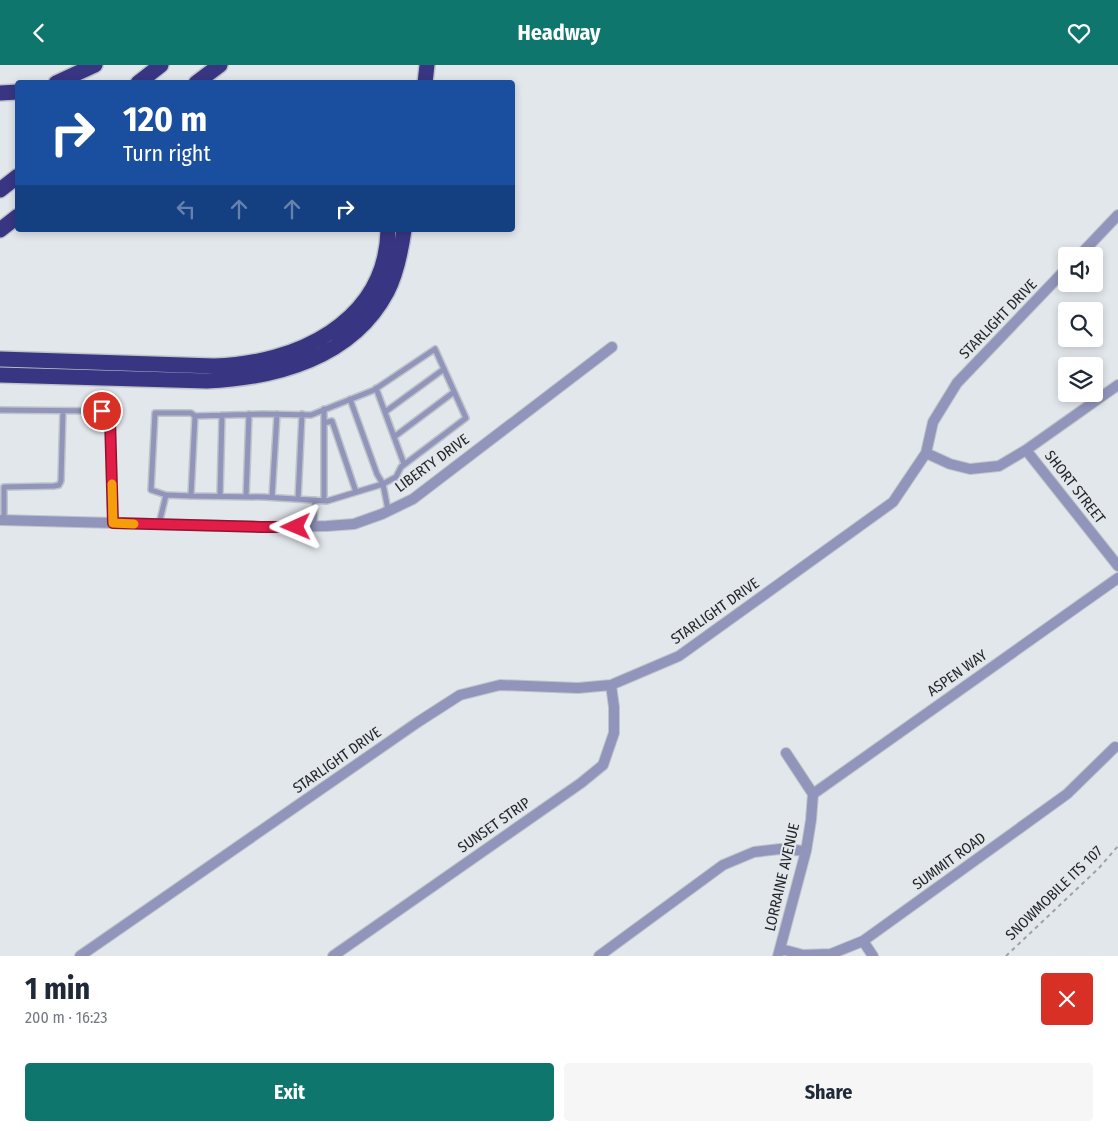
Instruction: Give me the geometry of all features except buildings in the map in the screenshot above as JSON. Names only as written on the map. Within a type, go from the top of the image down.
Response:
[{"type":"highway","points":[[62,80],[95,65]]},
{"type":"highway","points":[[142,80],[161,65]]},
{"type":"highway","points":[[200,80],[220,65]]},
{"type":"highway","points":[[425,80],[427,65]]},
{"type":"highway","points":[[0,93],[15,92]]},
{"type":"highway","points":[[0,190],[15,178]]},
{"type":"highway","points":[[0,230],[15,218]]},
{"type":"highway","points":[[0,237],[15,227]]},
{"type":"highway","points":[[0,359],[224,366],[254,363],[282,355],[307,346],[330,333],[344,323],[358,309],[380,272],[387,246],[388,232]]},
{"type":"highway","points":[[0,375],[207,381],[258,376],[296,366],[321,355],[345,340],[372,314],[387,291],[395,273],[404,232]]},
{"type":"street","points":[[1087,247],[1114,219],[1118,231]]},
{"type":"street","name":"STARLIGHT DRIVE","points":[[80,956],[418,722],[460,695],[500,685],[578,688],[611,685],[679,656],[893,502],[926,453],[933,422],[957,383],[1058,277]]},
{"type":"street","name":"LIBERTY DRIVE","points":[[2,520],[261,527],[314,527],[354,524],[413,499],[612,347]]},
{"type":"street","points":[[926,453],[970,469],[999,466],[1026,450],[1118,385]]},
{"type":"street","name":"SHORT STREET","points":[[1026,450],[1118,566]]},
{"type":"street","name":"ASPEN WAY","points":[[813,794],[1118,577]]},
{"type":"street","name":"SUNSET STRIP","points":[[333,956],[581,783],[602,765],[614,733],[614,707],[611,685]]},
{"type":"street","name":"SUMMIT ROAD","points":[[780,952],[803,955],[831,954],[863,941],[1067,793],[1115,747]]},
{"type":"street","points":[[786,753],[813,794]]},
{"type":"street","name":"LORRAINE AVENUE","points":[[780,952],[806,851],[813,794]]},
{"type":"street","points":[[600,956],[723,865],[754,852],[780,849],[806,851]]},
{"type":"street","points":[[863,941],[873,956]]},
{"type":"lane","points":[[435,349],[444,369],[466,418],[404,464],[396,477],[384,484],[327,501],[272,497],[166,495],[151,490],[155,413],[191,413],[195,416],[249,414],[311,415],[376,389],[435,349]]},
{"type":"lane","points":[[384,412],[444,369]]},
{"type":"lane","points":[[376,389],[404,464]]},
{"type":"lane","points":[[394,437],[454,392]]},
{"type":"lane","points":[[350,399],[376,474],[384,484],[388,511]]},
{"type":"lane","points":[[324,409],[324,501]]},
{"type":"lane","points":[[0,410],[102,411],[109,415],[113,523]]},
{"type":"lane","points":[[2,520],[2,487],[59,485],[61,481],[63,411]]},
{"type":"lane","points":[[246,497],[249,414]]},
{"type":"lane","points":[[272,497],[277,414]]},
{"type":"lane","points":[[298,499],[302,414]]},
{"type":"lane","points":[[220,497],[222,415]]},
{"type":"lane","points":[[191,496],[195,416]]},
{"type":"lane","points":[[324,423],[332,421],[356,492]]},
{"type":"lane","points":[[159,524],[166,495]]},
{"type":"lane","points":[[314,527],[315,500]]},
{"type":"path","name":"SNOWMOBILE ITS 107","points":[[1006,956],[1099,868],[1118,846]]},
{"type":"slow traffic","points":[[112,484],[113,523],[134,524]]},
{"type":"route","points":[[102,411],[109,415],[110,419],[113,523],[296,527]]}]
